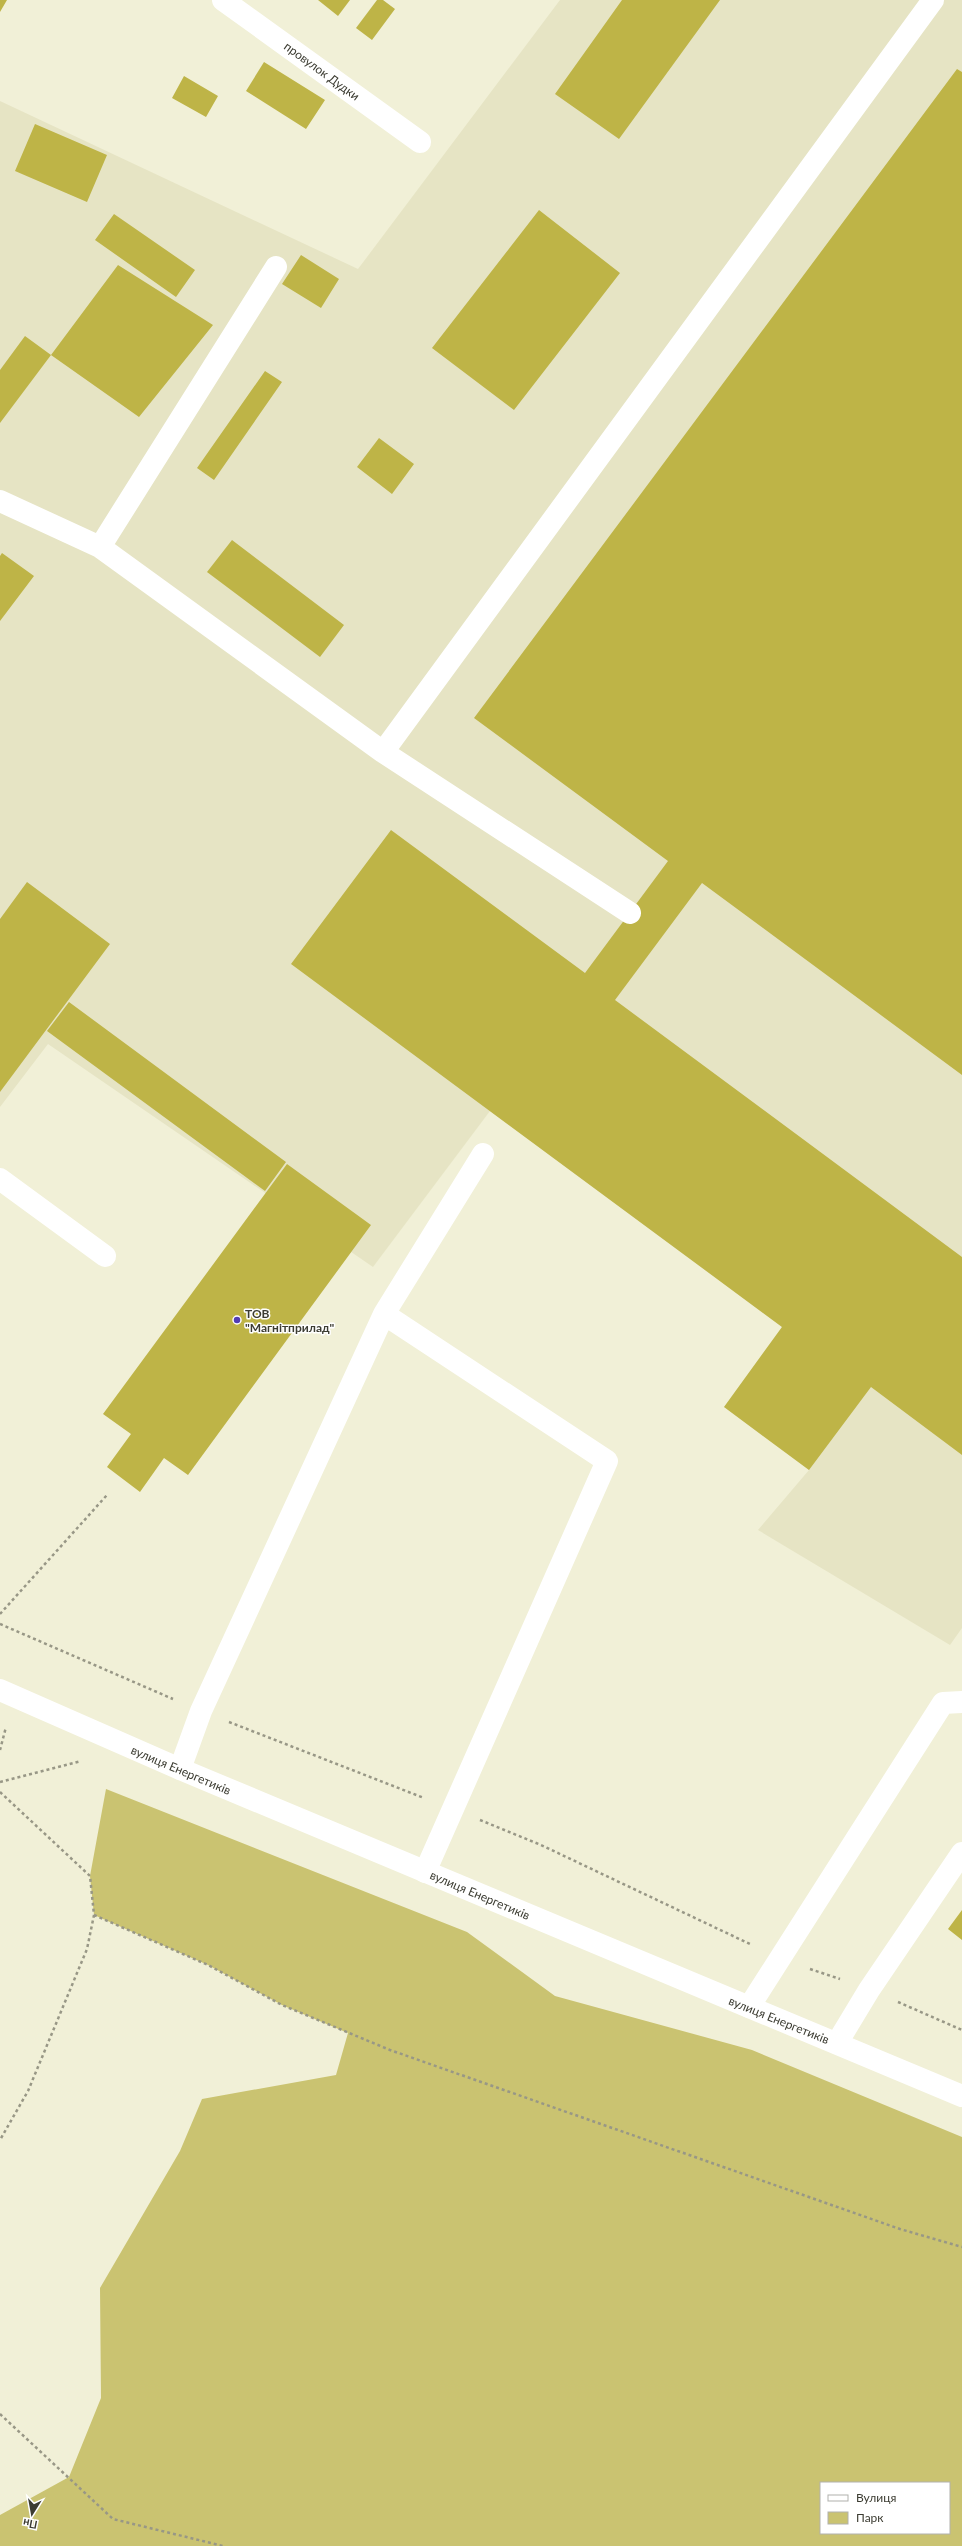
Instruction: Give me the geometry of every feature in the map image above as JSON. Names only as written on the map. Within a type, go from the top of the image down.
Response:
[{"type":"main road","name":"провулок Дудки","points":[[223,0],[420,142]]},
{"type":"main road","points":[[383,752],[932,0]]},
{"type":"main road","points":[[100,547],[276,267]]},
{"type":"main road","points":[[0,501],[100,547],[383,752],[630,913]]},
{"type":"main road","points":[[180,1769],[201,1711],[384,1314],[483,1154]]},
{"type":"main road","points":[[0,1179],[105,1256]]},
{"type":"main road","points":[[384,1314],[607,1461],[425,1872]]},
{"type":"main road","name":"вулиця Енергетиків","points":[[0,1690],[180,1769],[962,2096]]},
{"type":"main road","points":[[749,2007],[943,1703],[962,1702]]},
{"type":"main road","points":[[837,2044],[869,1990],[962,1853]]},
{"type":"path","points":[[0,1614],[107,1495]]},
{"type":"path","points":[[0,1792],[90,1876],[94,1915],[87,1949],[28,2091],[0,2140]]},
{"type":"path","points":[[94,1915],[208,1965],[282,2005],[390,2050],[900,2229],[962,2247]]},
{"type":"path","points":[[0,2414],[113,2519],[223,2546]]},
{"type":"shaded area","points":[[560,0],[962,0],[962,1628],[950,1645],[758,1530],[809,1470],[724,1407],[782,1327],[490,1111],[373,1267],[48,1044],[0,1107],[0,101],[358,269]]},
{"type":"green space","points":[[106,1789],[467,1932],[555,1996],[752,2050],[962,2137],[962,2546],[0,2546],[0,2515],[69,2477],[101,2398],[100,2288],[180,2151],[202,2099],[336,2075],[348,2033],[282,2005],[208,1965],[94,1915],[90,1876]]},
{"type":"building","points":[[0,0],[7,0],[0,12]]},
{"type":"building","points":[[318,0],[350,0],[338,16]]},
{"type":"building","points":[[377,0],[383,0],[395,9],[372,40],[356,28]]},
{"type":"building","points":[[622,0],[720,0],[619,139],[555,94]]},
{"type":"building","points":[[264,62],[325,100],[306,129],[246,91]]},
{"type":"building","points":[[957,69],[962,72],[962,1075],[702,883],[615,1000],[962,1257],[962,1455],[871,1387],[809,1470],[724,1407],[782,1327],[291,964],[391,830],[585,973],[668,861],[474,718]]},
{"type":"building","points":[[184,76],[218,96],[206,117],[172,98]]},
{"type":"building","points":[[35,124],[107,155],[87,202],[15,171]]},
{"type":"building","points":[[539,210],[620,273],[514,410],[432,348]]},
{"type":"building","points":[[114,214],[195,270],[176,297],[95,240]]},
{"type":"building","points":[[301,255],[339,279],[321,308],[282,284]]},
{"type":"building","points":[[118,265],[213,325],[139,417],[51,355]]},
{"type":"building","points":[[25,336],[51,355],[0,423],[0,370]]},
{"type":"building","points":[[265,371],[282,382],[214,480],[197,468]]},
{"type":"building","points":[[379,438],[414,464],[392,494],[357,467]]},
{"type":"building","points":[[232,540],[344,625],[320,657],[207,572]]},
{"type":"building","points":[[2,553],[34,576],[0,621],[0,556]]},
{"type":"building","points":[[27,882],[110,944],[0,1092],[0,919]]},
{"type":"building","points":[[69,1002],[286,1162],[265,1191],[47,1031]]},
{"type":"building","name":"ТОВ \"Магнітприлад\"","points":[[287,1164],[371,1225],[188,1475],[164,1458],[140,1492],[107,1467],[131,1434],[103,1414]]},
{"type":"building","points":[[962,1910],[962,1940],[948,1929]]},
{"type":"place","name":"ТОВ \"Магнітприлад\"","points":[[237,1320]]}]
